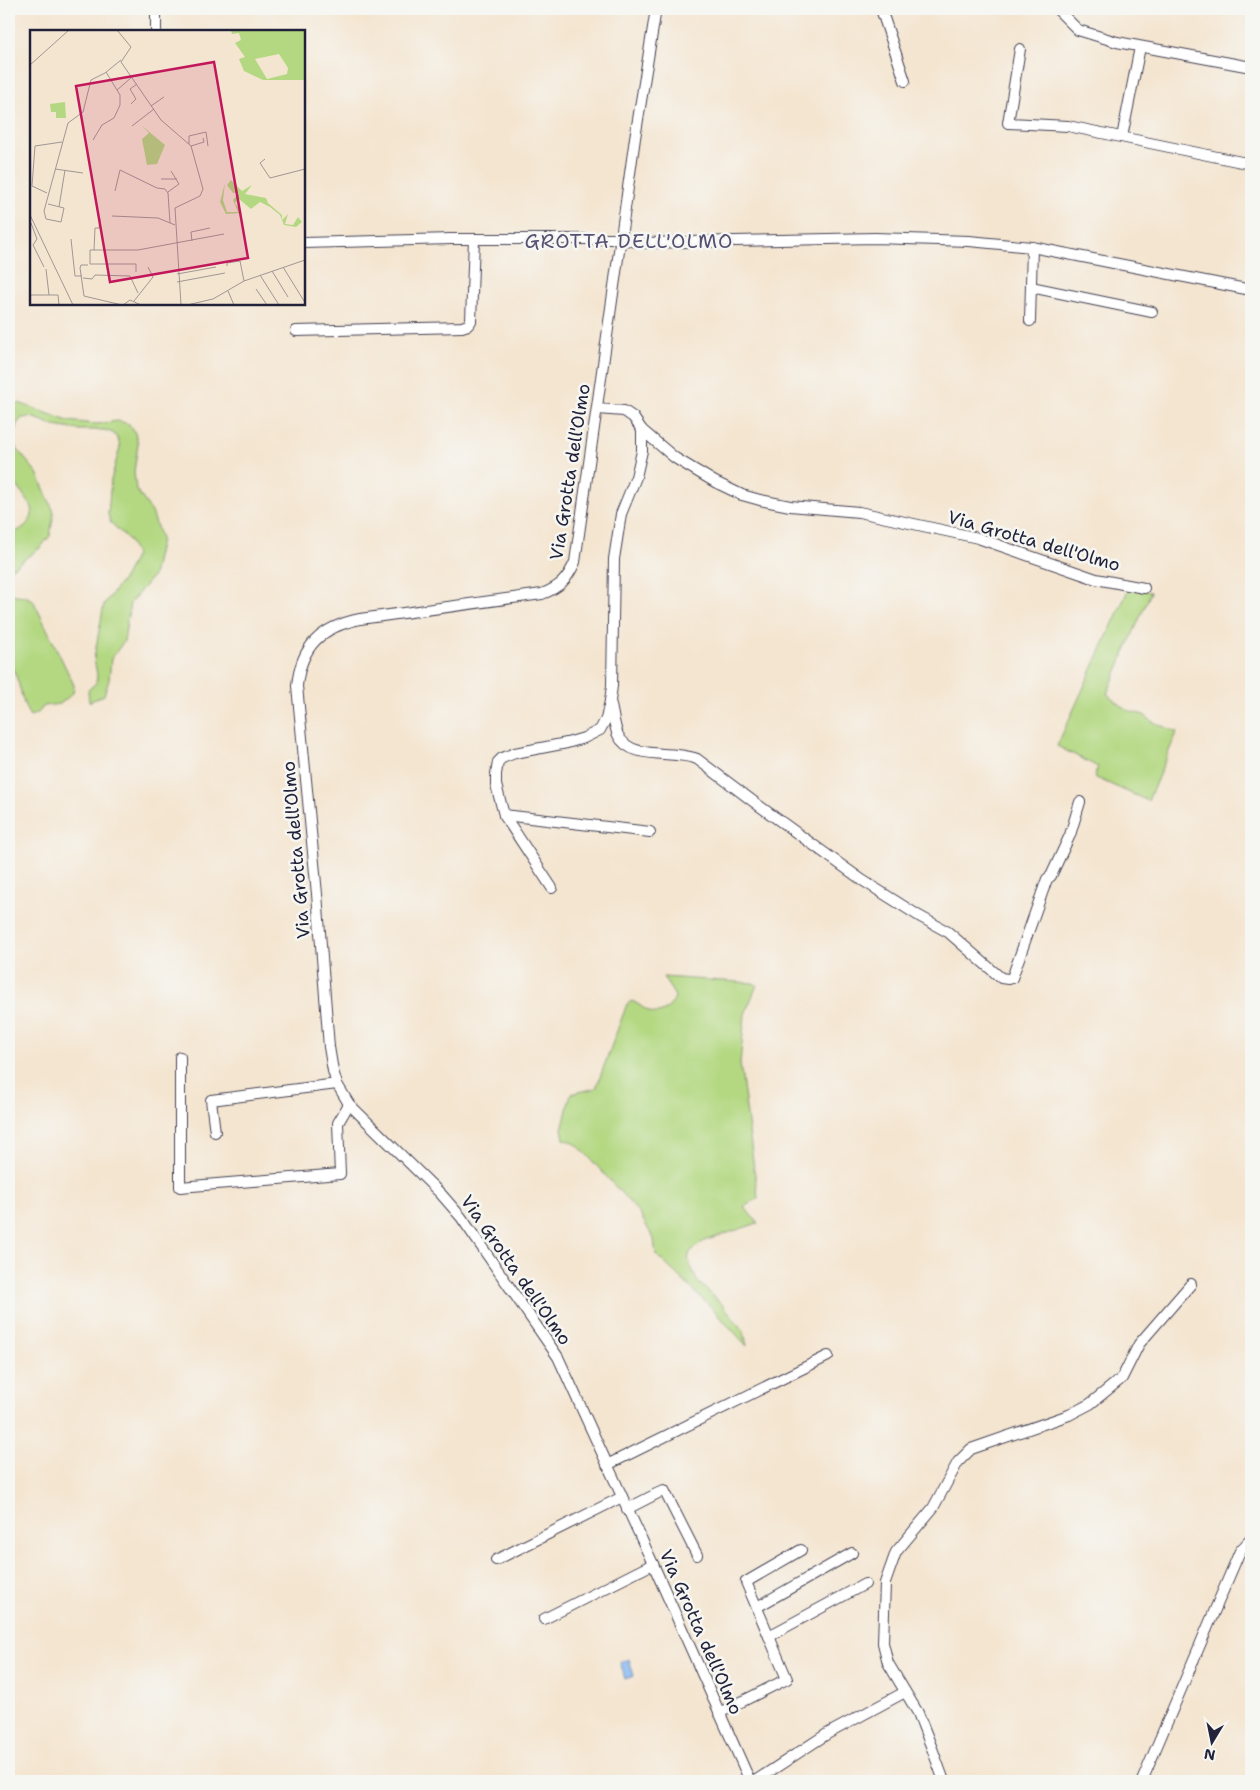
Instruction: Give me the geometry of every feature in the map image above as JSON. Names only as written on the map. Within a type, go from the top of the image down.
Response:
[{"type":"street","points":[[156,9],[156,30]]},
{"type":"street","name":"Via Grotta dell'Olmo","points":[[656,9],[635,138],[575,562],[571,572],[557,589],[542,594],[345,622],[325,631],[309,647],[299,669],[297,686],[317,894],[329,1047],[337,1084],[349,1104],[461,1216],[558,1357],[750,1781]]},
{"type":"street","points":[[881,9],[905,81]]},
{"type":"street","points":[[1057,9],[1078,30],[1117,42],[1251,67]]},
{"type":"street","points":[[1122,137],[1140,47]]},
{"type":"street","points":[[1020,49],[1008,123],[1068,126],[1251,164]]},
{"type":"street","points":[[305,243],[474,239],[622,239],[652,243],[875,238],[969,241],[1032,247],[1251,290]]},
{"type":"street","points":[[296,331],[462,327],[468,325],[471,321],[474,239]]},
{"type":"street","points":[[1030,321],[1032,247]]},
{"type":"street","points":[[1031,287],[1152,312]]},
{"type":"street","name":"Via Grotta dell'Olmo","points":[[597,409],[624,411],[633,417],[642,430],[675,458],[715,482],[742,495],[790,506],[859,512],[978,538],[1096,579],[1144,588]]},
{"type":"street","points":[[552,888],[504,815],[496,786],[498,762],[502,758],[515,753],[576,740],[600,730],[606,719],[610,701],[614,559],[621,514],[636,477],[642,451],[642,430]]},
{"type":"street","points":[[610,701],[618,734],[628,746],[649,753],[689,756],[697,759],[758,806],[862,880],[948,932],[1001,978],[1012,978],[1047,879],[1052,876],[1070,835],[1080,802]]},
{"type":"street","points":[[504,815],[650,832]]},
{"type":"street","points":[[180,1057],[180,1187],[340,1174],[338,1123],[349,1104]]},
{"type":"street","points":[[215,1132],[211,1100],[337,1084]]},
{"type":"street","points":[[944,1781],[918,1713],[888,1663],[883,1643],[885,1583],[896,1552],[933,1508],[958,1462],[971,1449],[1060,1418],[1090,1404],[1122,1378],[1140,1344],[1191,1284]]},
{"type":"street","points":[[606,1464],[828,1356]]},
{"type":"street","points":[[627,1509],[664,1490],[697,1555]]},
{"type":"street","points":[[496,1560],[622,1497]]},
{"type":"street","points":[[1142,1781],[1240,1551],[1251,1539]]},
{"type":"street","points":[[719,1713],[787,1679],[746,1582],[801,1550]]},
{"type":"street","points":[[757,1607],[852,1553]]},
{"type":"street","points":[[544,1619],[653,1564]]},
{"type":"street","points":[[769,1636],[865,1584]]},
{"type":"street","points":[[755,1781],[827,1734],[905,1692]]},
{"type":"green space","points":[[19,403],[68,421],[96,424],[118,421],[129,424],[135,433],[138,444],[134,472],[136,489],[152,512],[161,539],[153,576],[130,603],[124,641],[111,659],[109,680],[104,695],[89,702],[88,690],[96,683],[97,675],[94,658],[104,604],[125,577],[136,555],[129,540],[110,522],[108,514],[111,480],[120,447],[118,439],[113,433],[105,430],[79,430],[54,426],[30,417],[22,418],[17,424],[13,440],[16,448],[37,473],[54,512],[50,536],[40,548],[9,570],[9,536],[26,525],[32,513],[32,507],[9,474],[9,405]]},
{"type":"green space","points":[[1129,588],[1151,592],[1107,694],[1127,710],[1144,715],[1153,722],[1177,732],[1148,801],[1094,777],[1098,767],[1057,746]]},
{"type":"green space","points":[[9,594],[25,596],[33,600],[74,685],[73,693],[60,704],[44,706],[38,713],[30,716],[26,710],[16,676],[9,664]]},
{"type":"green space","points":[[663,977],[753,983],[757,985],[745,1014],[740,1063],[758,1198],[744,1207],[758,1223],[704,1241],[690,1252],[688,1260],[697,1281],[722,1304],[744,1332],[747,1346],[709,1305],[656,1255],[654,1239],[639,1213],[576,1144],[564,1139],[562,1129],[571,1094],[596,1088],[627,1004],[632,1001],[648,1011],[658,1013],[666,1010],[674,1000],[675,996]]},
{"type":"water","points":[[629,1659],[634,1676],[625,1679],[620,1662]]},
{"type":"district","name":"GROTTA DELL'OLMO","points":[[629,241]]}]
